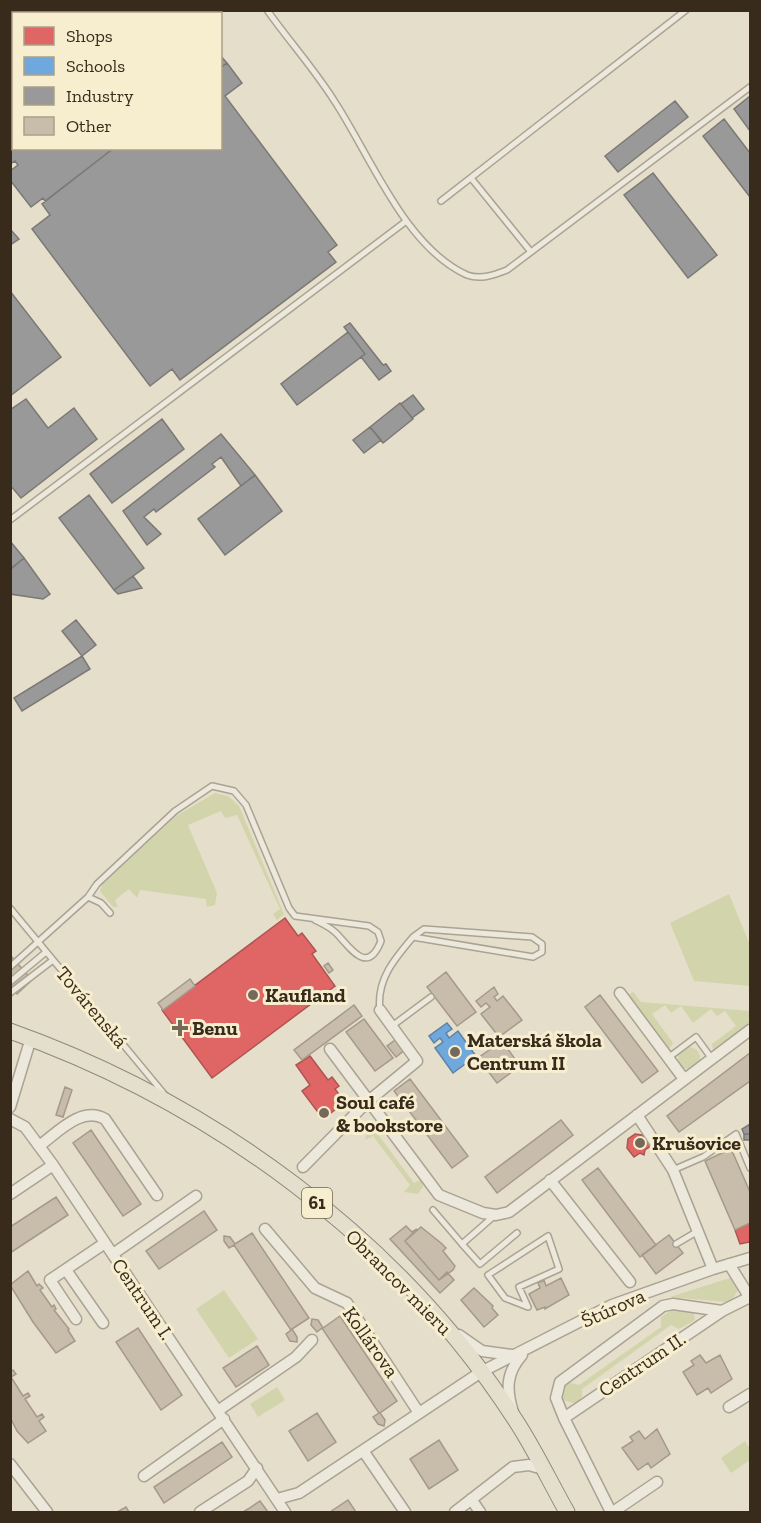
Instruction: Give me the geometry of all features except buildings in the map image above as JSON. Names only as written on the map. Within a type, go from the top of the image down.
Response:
[{"type":"main road","name":"Obrancov mieru","points":[[10,1031],[108,1071],[174,1105],[232,1140],[313,1200],[373,1251],[437,1316],[481,1372],[516,1421],[567,1512]]},
{"type":"street","points":[[620,993],[684,1079]]},
{"type":"street","points":[[303,1167],[368,1101],[417,1061],[380,1010]]},
{"type":"street","points":[[330,1049],[440,1195],[496,1215],[509,1212],[750,1030]]},
{"type":"street","points":[[10,1107],[31,1038]]},
{"type":"street","points":[[39,1146],[85,1114],[97,1114],[105,1119],[157,1195]]},
{"type":"street","points":[[637,1115],[673,1170],[713,1269]]},
{"type":"street","points":[[10,1119],[25,1127],[105,1243]]},
{"type":"street","points":[[10,1194],[53,1165]]},
{"type":"street","points":[[550,1180],[630,1282]]},
{"type":"street","points":[[113,1254],[196,1196]]},
{"type":"street","name":"Kollárova","points":[[265,1229],[315,1288],[347,1303],[419,1413]]},
{"type":"street","name":"Centrum I.","points":[[76,1319],[50,1280],[105,1243],[285,1512]]},
{"type":"street","name":"Štúrova","points":[[481,1372],[612,1305],[750,1258]]},
{"type":"street","name":"Centrum II.","points":[[564,1418],[722,1311],[750,1297],[729,1264]]},
{"type":"street","points":[[66,1270],[103,1323]]},
{"type":"street","name":"Centrum II.","points":[[657,1482],[612,1512],[556,1398],[560,1382],[663,1306],[673,1304],[722,1311]]},
{"type":"street","points":[[437,1316],[482,1351],[516,1356]]},
{"type":"street","points":[[144,1476],[296,1357],[312,1340]]},
{"type":"street","points":[[516,1421],[507,1382],[514,1364],[527,1350]]},
{"type":"street","points":[[277,1499],[299,1493],[364,1452],[481,1372]]},
{"type":"street","points":[[729,1407],[750,1394]]},
{"type":"street","points":[[364,1452],[405,1512]]},
{"type":"street","points":[[10,1464],[47,1512]]},
{"type":"street","points":[[455,1512],[513,1467],[529,1465],[543,1469]]},
{"type":"street","points":[[200,1512],[248,1481],[257,1468]]},
{"type":"street","points":[[471,1499],[480,1512]]},
{"type":"lane","points":[[267,10],[335,102],[405,222],[442,258],[468,275],[488,277],[507,270],[750,87]]},
{"type":"lane","points":[[441,201],[686,10]]},
{"type":"lane","points":[[471,178],[531,252]]},
{"type":"lane","points":[[10,520],[405,222]]},
{"type":"lane","points":[[10,967],[88,897],[97,884],[175,811],[201,791],[217,786],[234,791],[246,805],[289,908],[295,916],[369,926],[378,932],[381,941],[378,950],[370,956],[360,957],[349,951],[330,927],[315,920]]},
{"type":"lane","points":[[88,897],[101,903],[110,913]]},
{"type":"lane","name":"Továrenská","points":[[11,910],[174,1105]]},
{"type":"lane","points":[[380,1010],[378,998],[389,965],[413,937],[424,929],[532,937],[542,944],[542,952],[533,957],[413,937]]},
{"type":"lane","points":[[10,982],[46,952]]},
{"type":"lane","points":[[10,993],[53,960]]},
{"type":"lane","points":[[392,1026],[431,997]]},
{"type":"lane","points":[[668,1058],[696,1037],[712,1059]]},
{"type":"lane","points":[[673,1170],[703,1157],[736,1134],[750,1168]]},
{"type":"lane","points":[[433,1210],[480,1264],[517,1233]]},
{"type":"lane","points":[[462,1244],[496,1215]]},
{"type":"lane","points":[[676,1244],[698,1230]]},
{"type":"lane","points":[[548,1236],[559,1269],[519,1287],[528,1307],[505,1298],[488,1275],[548,1236]]},
{"type":"green space","points":[[215,793],[228,796],[239,806],[284,914],[277,920],[273,914],[280,909],[237,815],[225,818],[221,811],[188,825],[217,893],[215,905],[207,907],[206,899],[140,890],[137,898],[129,889],[115,900],[118,907],[113,907],[100,891],[102,885],[176,816]]},
{"type":"green space","points":[[729,894],[750,945],[750,986],[694,981],[670,923]]},
{"type":"green space","points":[[633,992],[641,1002],[750,1011],[750,1024],[713,1050],[712,1044],[736,1026],[725,1011],[717,1016],[711,1009],[693,1023],[681,1006],[671,1013],[665,1005],[652,1014],[673,1043],[669,1049],[628,995]]},
{"type":"green space","points":[[689,1047],[697,1050],[700,1058],[697,1066],[689,1069],[681,1066],[678,1058],[681,1050]]},
{"type":"green space","points":[[378,1125],[383,1126],[377,1133],[414,1183],[422,1179],[423,1187],[418,1194],[404,1192],[410,1185],[373,1136],[365,1140],[367,1131]]},
{"type":"green space","points":[[733,1277],[738,1290],[732,1300],[726,1302],[670,1297]]},
{"type":"green space","points":[[224,1290],[258,1339],[229,1358],[196,1309]]},
{"type":"green space","points":[[673,1309],[693,1311],[695,1320],[679,1329],[671,1325],[582,1389],[582,1396],[577,1404],[563,1400],[561,1394],[565,1385],[571,1383],[579,1385],[661,1327],[661,1317]]},
{"type":"green space","points":[[277,1387],[285,1400],[258,1417],[250,1404]]},
{"type":"green space","points":[[745,1441],[750,1449],[750,1460],[731,1473],[721,1458]]},
{"type":"place","name":"Kaufland","points":[[253,995]]},
{"type":"place","name":"Benu","points":[[180,1028]]},
{"type":"place","name":"Materská škola Centrum II","points":[[455,1052]]},
{"type":"place","name":"Soul café & bookstore","points":[[324,1113]]},
{"type":"place","name":"Krušovice","points":[[640,1143]]}]
